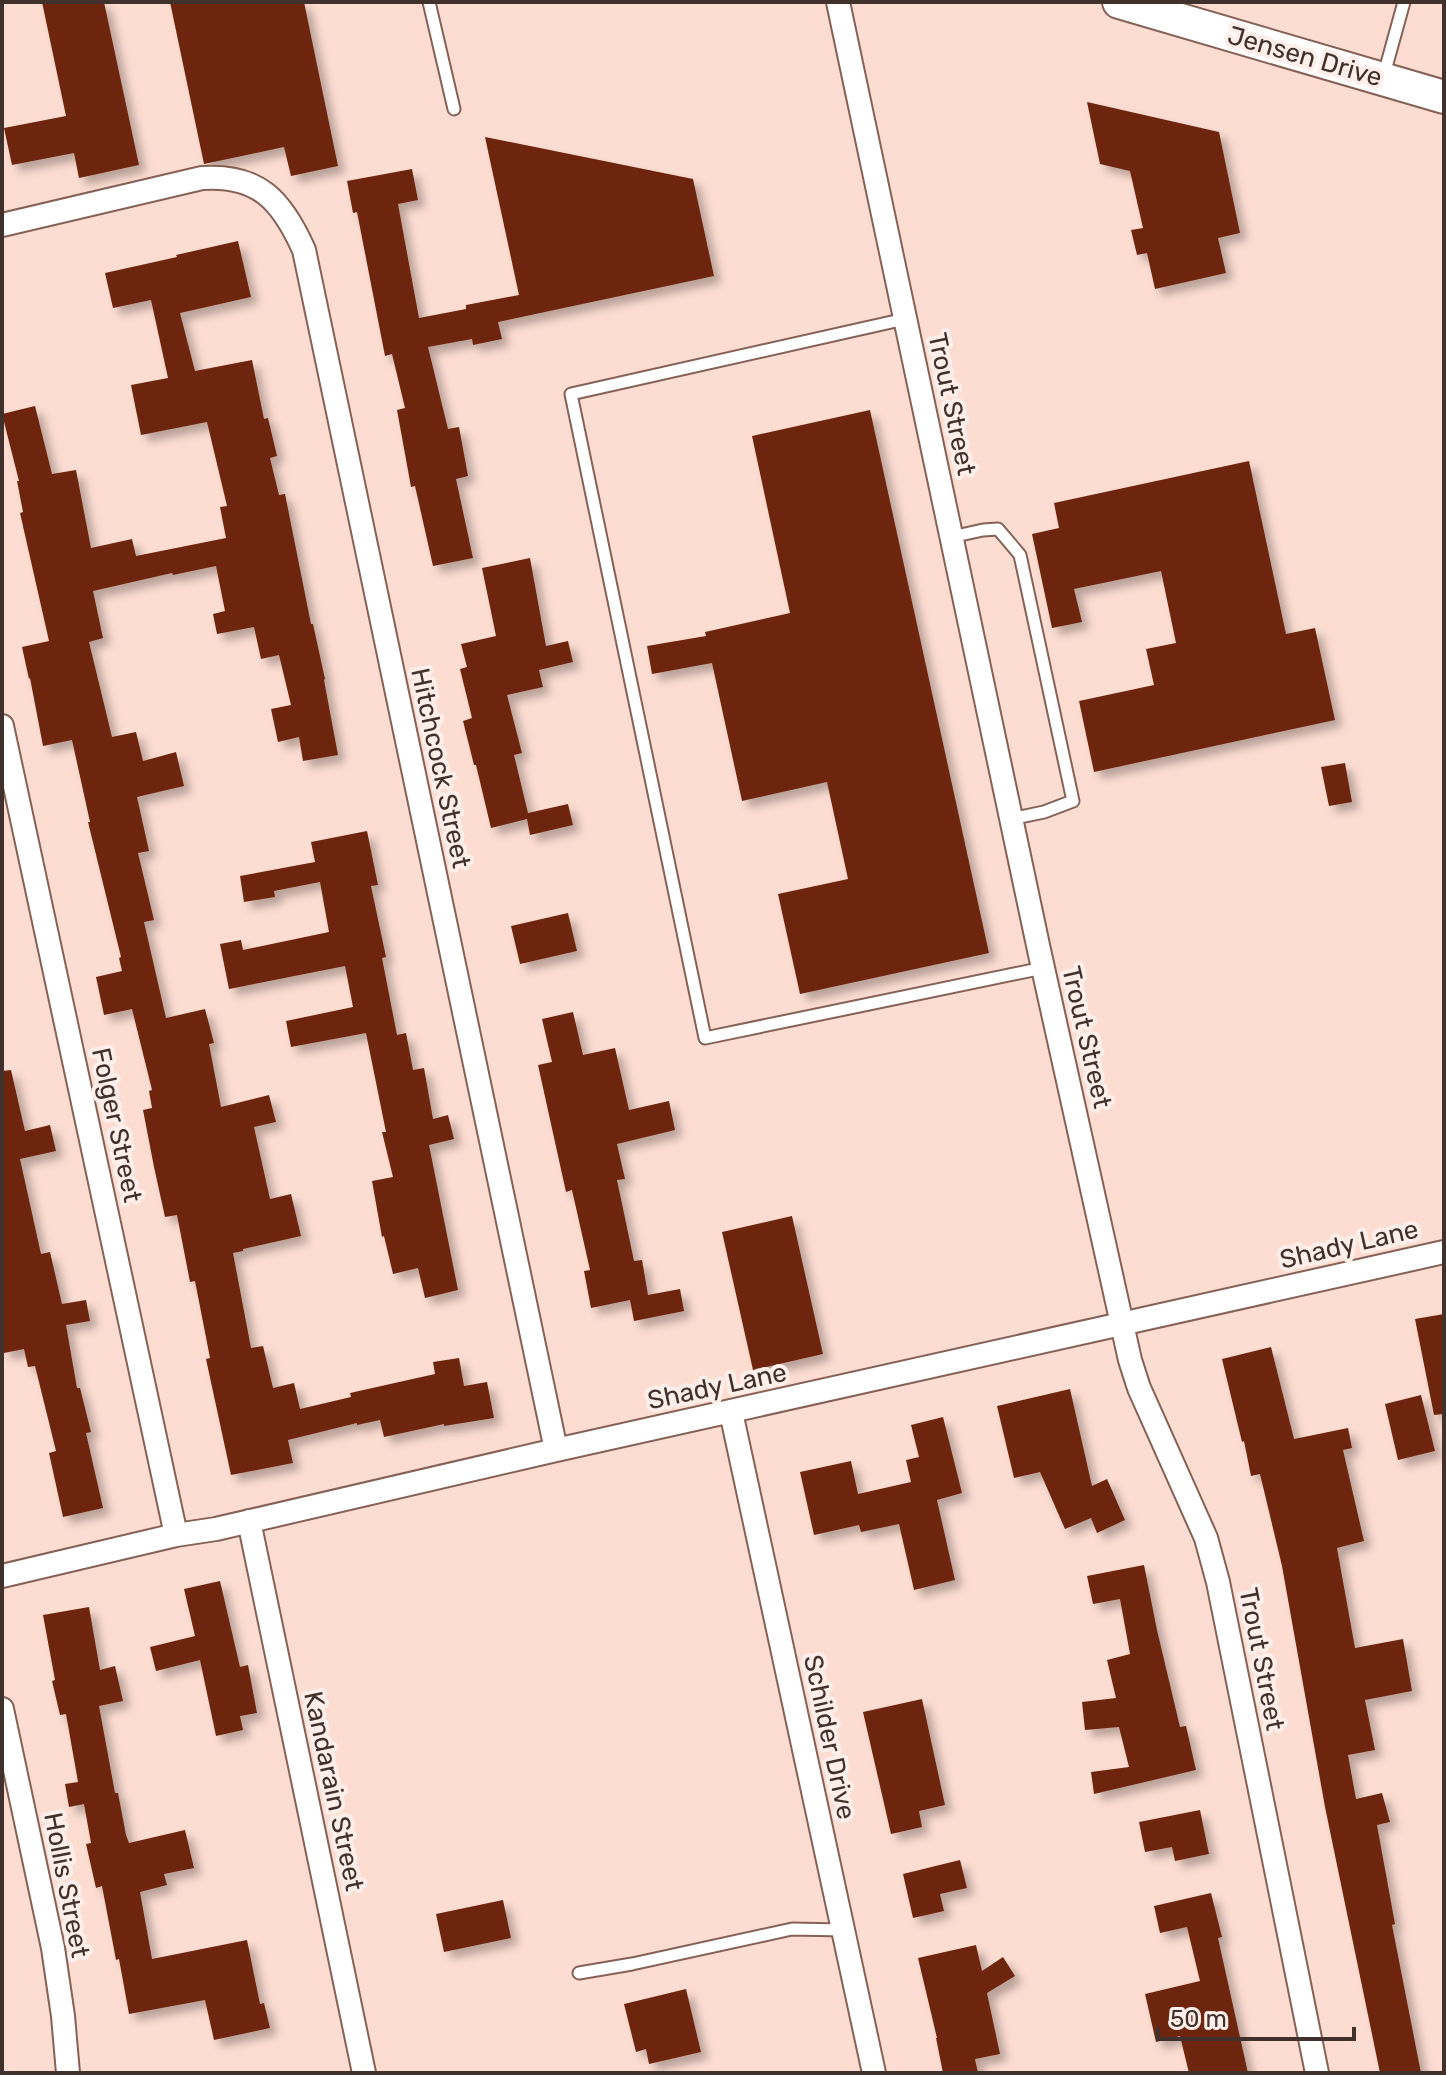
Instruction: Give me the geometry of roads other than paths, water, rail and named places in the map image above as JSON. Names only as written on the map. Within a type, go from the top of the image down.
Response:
[{"type":"main road","name":"Jensen Drive","points":[[1140,5],[1444,97]]},
{"type":"street","name":"Trout Street","points":[[838,2],[1043,968],[1130,1360],[1139,1388],[1206,1538],[1218,1582],[1317,2073]]},
{"type":"street","name":"Hitchcock Street","points":[[2,225],[183,182],[225,176],[262,190],[292,224],[304,250],[556,1450]]},
{"type":"street","name":"Folger Street","points":[[2,726],[176,1535]]},
{"type":"street","name":"Shady Lane","points":[[2,1576],[1444,1252]]},
{"type":"street","name":"Schilder Drive","points":[[731,1412],[874,2073]]},
{"type":"street","name":"Kandarain Street","points":[[249,1521],[364,2073]]},
{"type":"street","name":"Hollis Street","points":[[2,1709],[53,1948],[68,2073]]},
{"type":"lane","points":[[429,2],[454,109]]},
{"type":"lane","points":[[1383,79],[1404,2]]},
{"type":"lane","points":[[905,319],[571,394],[705,1038],[1043,968]]},
{"type":"lane","points":[[951,537],[998,529],[1020,555],[1070,786],[1073,801],[1044,812],[1011,819]]},
{"type":"lane","points":[[579,1973],[792,1929],[843,1930]]}]
